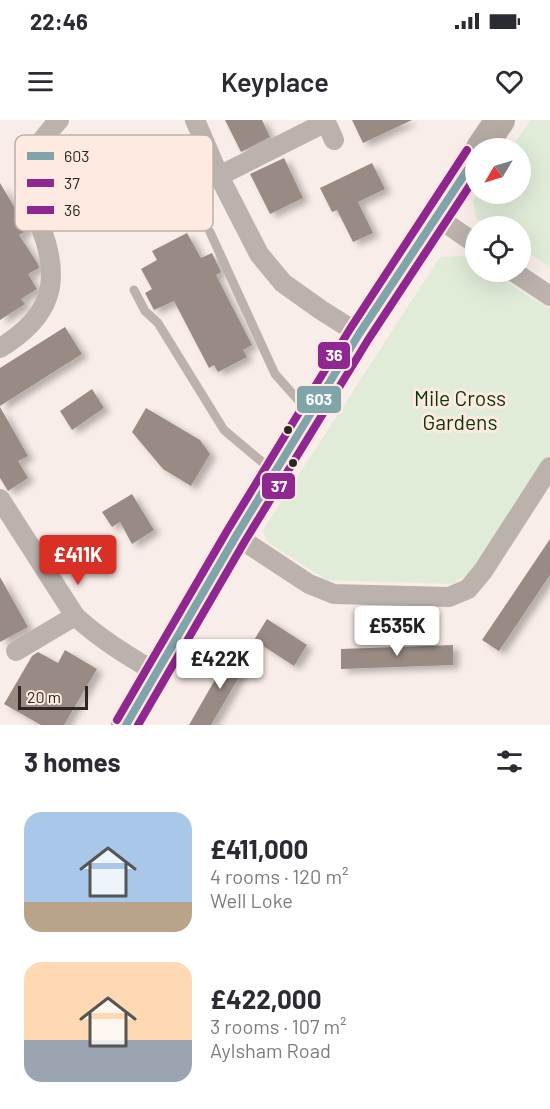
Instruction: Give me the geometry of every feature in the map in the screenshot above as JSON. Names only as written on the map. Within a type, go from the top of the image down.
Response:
[{"type":"main road","points":[[488,138],[500,120]]},
{"type":"main road","points":[[126,725],[274,472],[359,334],[465,173]]},
{"type":"street","points":[[46,135],[59,120]]},
{"type":"street","points":[[195,120],[201,135]]},
{"type":"street","points":[[219,176],[325,121],[334,140]]},
{"type":"street","points":[[213,162],[259,254],[283,283],[359,334]]},
{"type":"street","points":[[437,217],[465,236]]},
{"type":"street","points":[[0,348],[16,338],[36,318],[51,288],[51,259],[41,231]]},
{"type":"street","points":[[529,282],[550,296]]},
{"type":"street","points":[[236,536],[309,584],[334,594],[449,597],[468,589],[483,571],[550,467]]},
{"type":"street","points":[[0,499],[75,616],[119,651],[157,673]]},
{"type":"street","points":[[16,651],[75,616]]},
{"type":"lane","points":[[210,232],[275,374],[310,414]]},
{"type":"lane","points":[[134,290],[145,311],[158,322],[224,430],[274,472]]},
{"type":"green space","points":[[531,120],[550,120],[550,267],[531,255],[531,216],[476,216],[474,204],[531,204],[531,138],[518,138]]},
{"type":"green space","name":"Mile Cross Gardens","points":[[465,256],[465,282],[506,282],[550,309],[550,455],[475,569],[453,584],[327,580],[267,542],[263,530],[440,257]]},
{"type":"building","points":[[225,120],[262,120],[270,137],[241,152]]},
{"type":"building","points":[[352,120],[412,120],[363,143]]},
{"type":"building","points":[[284,158],[303,198],[270,214],[250,174]]},
{"type":"building","points":[[372,163],[385,189],[358,202],[373,233],[353,242],[337,210],[332,212],[320,188]]},
{"type":"building","points":[[0,183],[15,208],[15,231],[26,231],[19,235],[39,268],[28,274],[37,289],[21,299],[25,304],[0,320]]},
{"type":"building","points":[[187,233],[201,258],[212,253],[221,272],[216,275],[252,345],[243,350],[247,357],[218,372],[214,365],[209,368],[174,301],[154,310],[145,293],[152,289],[141,269],[157,260],[152,251]]},
{"type":"building","points":[[65,327],[82,354],[0,406],[0,368]]},
{"type":"building","points":[[92,389],[104,408],[72,430],[60,411]]},
{"type":"building","points":[[0,407],[28,456],[18,461],[28,478],[8,491],[0,478]]},
{"type":"building","points":[[146,408],[200,440],[210,454],[191,486],[163,469],[132,432]]},
{"type":"building","points":[[132,494],[154,530],[132,544],[120,522],[112,527],[102,512]]},
{"type":"building","points":[[550,539],[550,575],[499,651],[482,640]]},
{"type":"building","points":[[0,577],[28,627],[0,642]]},
{"type":"building","points":[[267,619],[307,645],[294,666],[254,640]]},
{"type":"building","points":[[453,645],[453,665],[341,669],[341,649]]},
{"type":"building","points":[[65,650],[97,669],[64,725],[41,725],[4,704],[32,656],[38,652],[58,663]]},
{"type":"building","points":[[232,650],[249,660],[211,725],[189,725]]},
{"type":"transit line","name":"36","points":[[117,720],[227,531],[350,329],[465,153]]},
{"type":"transit line","name":"603","points":[[126,725],[236,536],[359,334],[465,174]]},
{"type":"transit line","name":"37","points":[[138,725],[245,541],[368,340],[465,193]]}]
